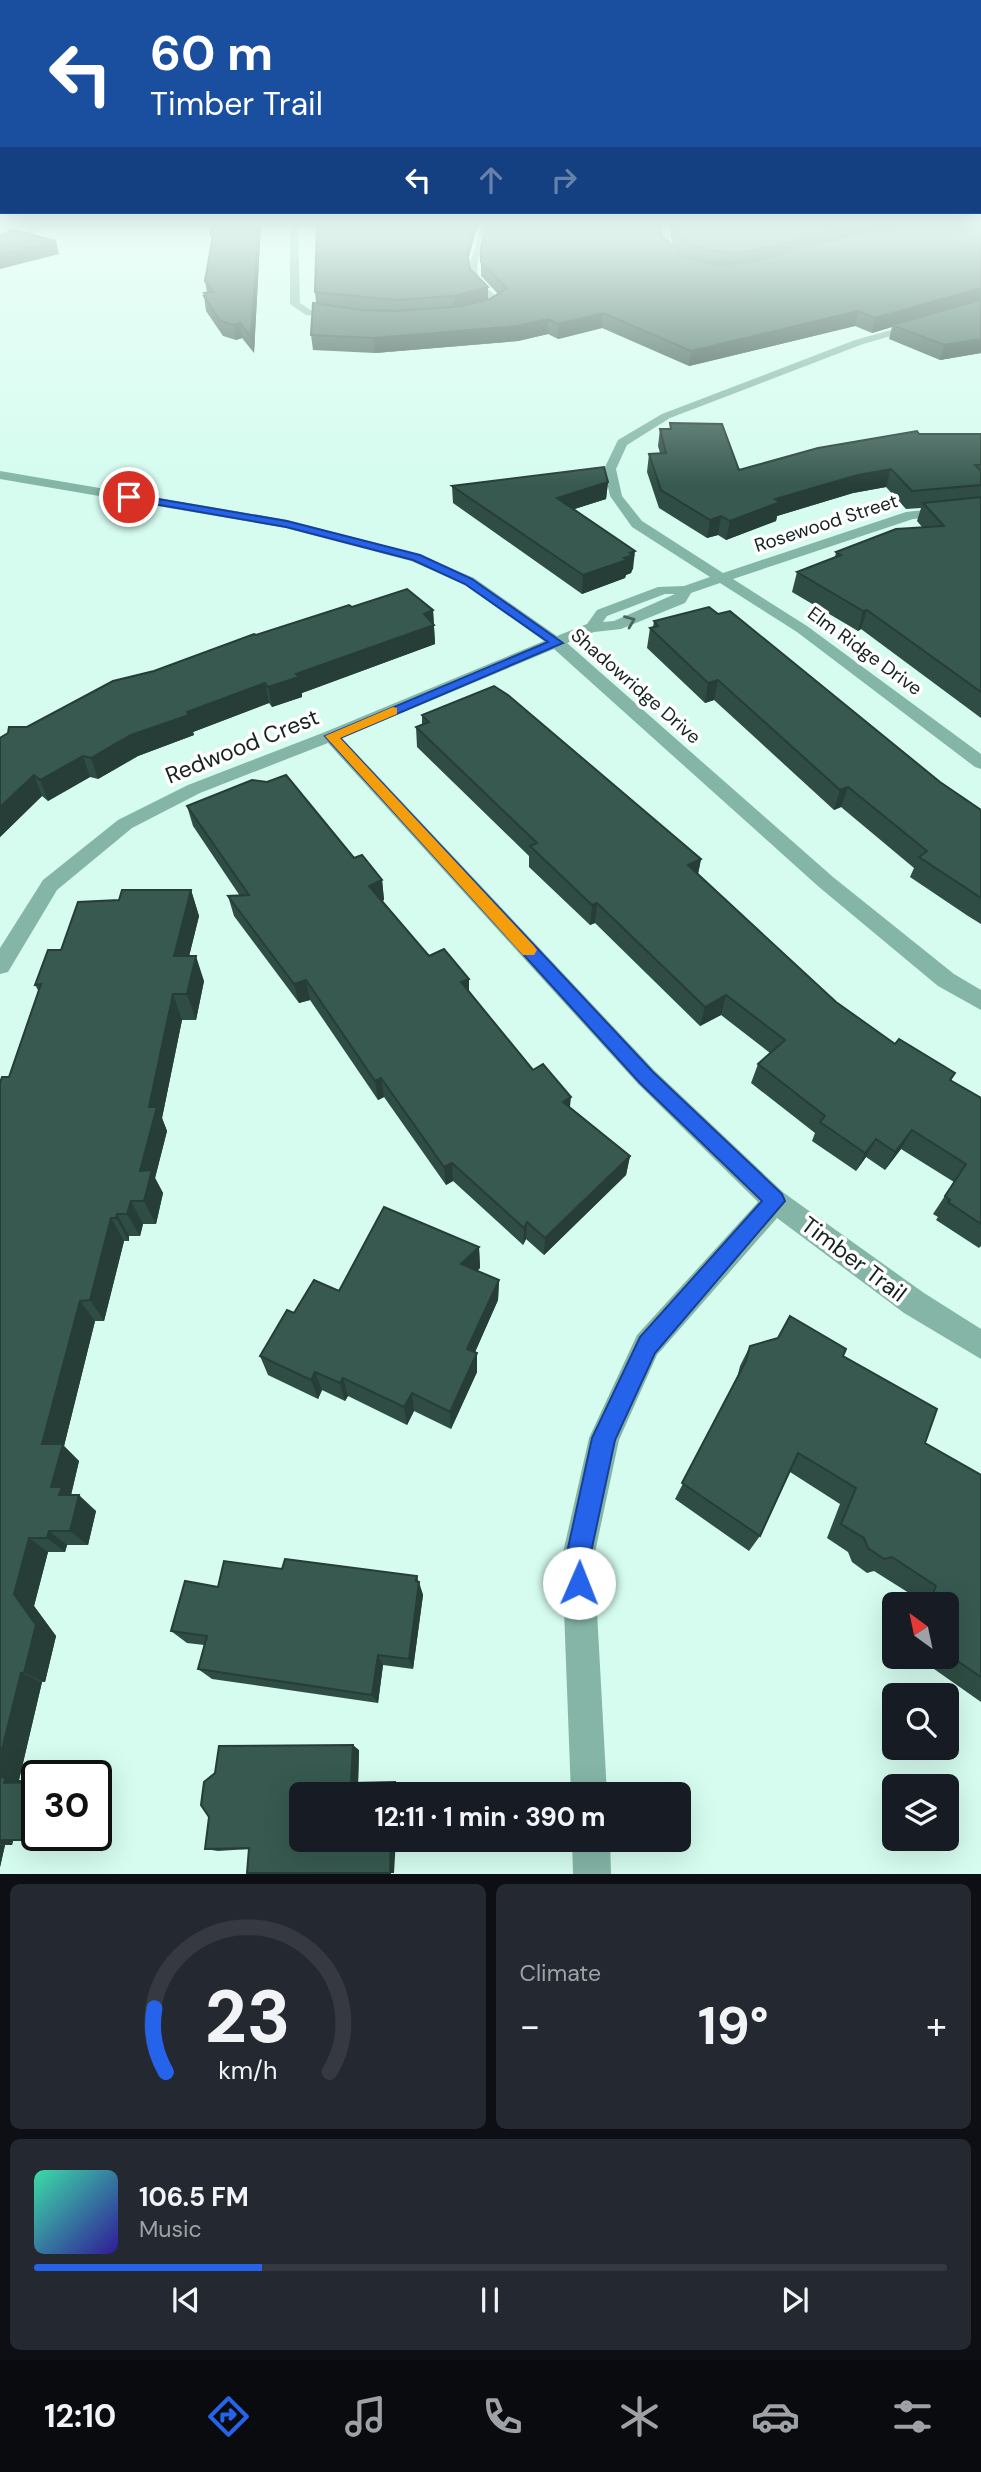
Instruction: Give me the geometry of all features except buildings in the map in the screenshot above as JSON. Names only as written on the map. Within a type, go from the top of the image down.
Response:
[{"type":"street","points":[[304,310],[315,314],[353,316]]},
{"type":"street","points":[[464,315],[484,310]]},
{"type":"street","name":"Elm Ridge Drive","points":[[932,321],[859,342],[666,416],[622,443],[611,469],[616,496],[637,524],[802,629],[981,763]]},
{"type":"street","name":"Shadowridge Drive","points":[[0,475],[287,524],[416,558],[468,581],[557,643],[826,881],[946,980],[981,1001]]},
{"type":"street","name":"Rosewood Street","points":[[557,643],[592,627],[616,626],[680,600],[685,590],[911,515],[981,508]]},
{"type":"street","name":"Redwood Crest","points":[[0,966],[50,885],[125,824],[194,789],[557,643]]},
{"type":"street","name":"Timber Trail","points":[[331,736],[646,1077],[775,1201],[914,1303],[981,1345]]},
{"type":"street","points":[[588,1782],[578,1557],[604,1438],[647,1345],[775,1201]]},
{"type":"street","points":[[591,1852],[592,1874]]},
{"type":"slow traffic","points":[[393,711],[331,736],[529,950]]},
{"type":"route","points":[[129,497],[287,524],[416,558],[468,581],[557,643],[331,736],[646,1077],[775,1201],[647,1345],[604,1438],[578,1557],[579,1583]]}]
